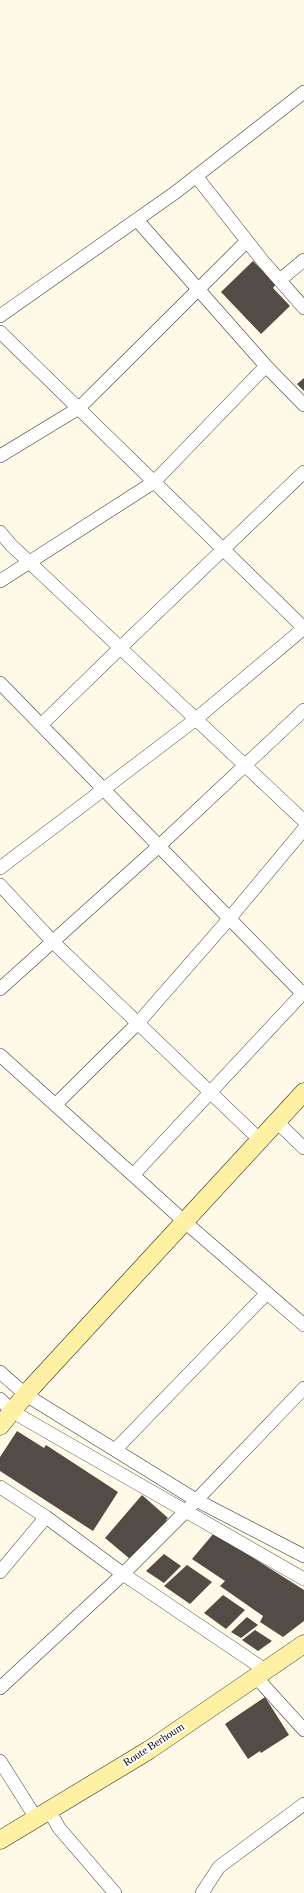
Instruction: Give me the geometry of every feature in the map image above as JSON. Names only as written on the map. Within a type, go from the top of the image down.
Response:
[{"type":"street","points":[[0,316],[137,220],[304,92]]},
{"type":"street","points":[[196,176],[247,242],[304,308]]},
{"type":"street","points":[[137,220],[266,366],[304,405]]},
{"type":"street","points":[[0,456],[79,408],[247,242]]},
{"type":"street","points":[[280,280],[304,260]]},
{"type":"street","points":[[0,332],[304,628],[196,719],[0,868]]},
{"type":"street","points":[[0,581],[154,482],[266,366]]},
{"type":"street","points":[[41,725],[304,472]]},
{"type":"street","points":[[0,532],[30,563],[304,821]]},
{"type":"street","points":[[0,683],[303,994],[133,1175]]},
{"type":"street","points":[[0,989],[159,846],[304,710]]},
{"type":"street","points":[[55,1105],[138,1023],[229,919],[304,829]]},
{"type":"street","points":[[0,885],[52,941],[260,1140]]},
{"type":"street","points":[[0,1055],[185,1222],[304,1325]]},
{"type":"street","points":[[0,1426],[26,1395],[304,1092]]},
{"type":"street","points":[[277,1122],[304,1148]]},
{"type":"street","points":[[115,1450],[267,1293]]},
{"type":"street","points":[[0,1372],[26,1395],[196,1500],[304,1556]]},
{"type":"street","points":[[0,1688],[123,1574],[304,1388]]},
{"type":"street","points":[[0,1399],[13,1412],[304,1579]]},
{"type":"street","points":[[0,1487],[46,1517],[260,1673],[304,1730]]},
{"type":"street","points":[[0,1572],[46,1517]]},
{"type":"street","name":"Route Berhoum","points":[[0,1840],[149,1750],[304,1644]]},
{"type":"street","points":[[0,1761],[42,1814],[59,1828],[115,1893]]},
{"type":"street","points":[[202,1893],[219,1867],[304,1804]]},
{"type":"building","points":[[253,261],[276,284],[273,288],[290,306],[261,334],[221,292]]},
{"type":"building","points":[[304,378],[304,391],[297,384]]},
{"type":"building","points":[[17,1431],[44,1448],[46,1445],[118,1492],[93,1531],[0,1471],[0,1457]]},
{"type":"building","points":[[142,1495],[168,1518],[166,1520],[171,1524],[136,1564],[105,1538]]},
{"type":"building","points":[[214,1533],[304,1590],[304,1621],[283,1637],[260,1622],[263,1616],[220,1586],[225,1581],[192,1559]]},
{"type":"building","points":[[164,1554],[181,1566],[164,1583],[146,1571]]},
{"type":"building","points":[[187,1565],[212,1582],[190,1604],[164,1586]]},
{"type":"building","points":[[223,1595],[245,1610],[226,1629],[204,1613]]},
{"type":"building","points":[[247,1617],[258,1625],[241,1638],[231,1632]]},
{"type":"building","points":[[255,1630],[272,1641],[258,1651],[242,1640]]},
{"type":"building","points":[[265,1697],[289,1735],[261,1753],[260,1751],[248,1759],[225,1724]]}]
